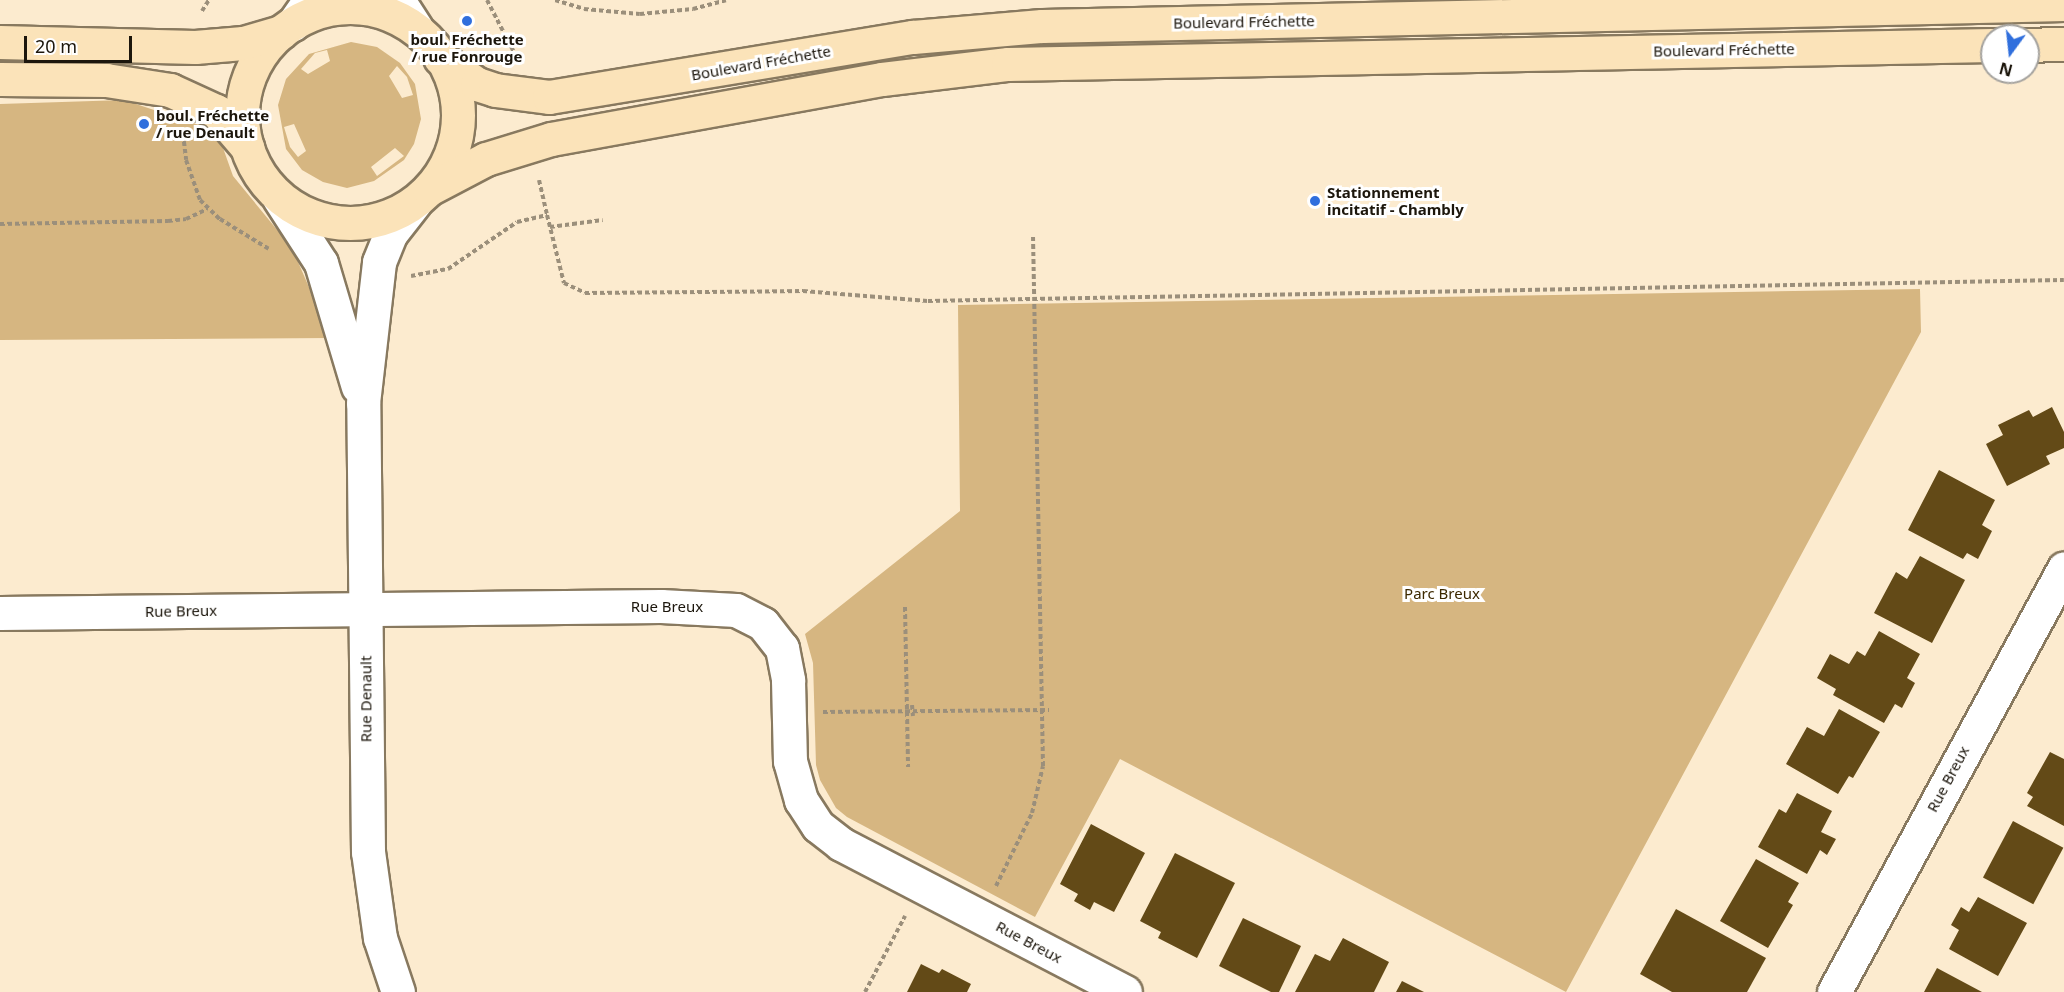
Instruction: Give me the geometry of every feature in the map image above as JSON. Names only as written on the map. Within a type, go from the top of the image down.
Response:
[{"type":"main road","name":"Boulevard Fréchette","points":[[440,58],[477,84],[495,90],[549,97],[914,37],[1042,26],[2064,4]]},
{"type":"main road","points":[[0,42],[195,47],[243,43],[294,19],[326,10],[363,7],[397,16],[416,28],[440,58],[452,78],[458,119],[449,156],[422,196]]},
{"type":"main road","points":[[279,198],[259,174],[247,147],[242,123],[247,78],[266,46],[294,19]]},
{"type":"main road","points":[[2040,45],[2064,44]]},
{"type":"main road","name":"Boulevard Fréchette","points":[[279,198],[318,220],[357,224],[395,214],[486,159],[551,140],[882,79],[1008,64],[1980,45]]},
{"type":"main road","points":[[0,79],[106,80],[170,90],[216,111],[247,147]]},
{"type":"street","points":[[398,0],[416,28]]},
{"type":"street","name":"Rue Denault","points":[[398,992],[371,896],[363,403],[378,262],[391,233],[422,196]]},
{"type":"street","name":"Rue Denault","points":[[279,198],[298,222],[321,263],[363,403]]},
{"type":"street","name":"Rue Breux","points":[[1834,992],[2064,568]]},
{"type":"street","name":"Rue Breux","points":[[0,613],[705,606],[749,615],[774,633],[787,660],[790,761],[801,800],[818,826],[841,844],[1125,992]]},
{"type":"path","points":[[487,0],[506,33],[520,69]]},
{"type":"path","points":[[555,0],[584,9],[640,14],[693,9],[726,0]]},
{"type":"path","points":[[182,124],[186,160],[207,209],[276,255]]},
{"type":"path","points":[[537,169],[564,283],[585,293],[764,290],[928,301],[2064,280]]},
{"type":"path","points":[[0,224],[168,221],[186,219],[207,209]]},
{"type":"path","points":[[399,276],[448,269],[517,222],[547,215]]},
{"type":"path","points":[[550,227],[603,220]]},
{"type":"path","points":[[992,894],[1039,796],[1043,766],[1034,234]]},
{"type":"path","points":[[906,607],[908,767]]},
{"type":"path","points":[[912,705],[913,714]]},
{"type":"path","points":[[814,712],[906,711],[913,714],[1049,710]]},
{"type":"path","points":[[865,992],[909,908]]},
{"type":"green space","points":[[351,42],[377,47],[400,63],[415,84],[421,119],[414,144],[404,160],[374,181],[347,188],[323,182],[302,170],[286,149],[278,105],[286,79],[309,54]],"holes":[[[327,50],[330,61],[308,74],[301,69],[315,53]],[[397,66],[407,77],[413,95],[402,98],[389,76]],[[294,124],[306,151],[298,157],[290,147],[284,127]],[[395,148],[404,156],[377,176],[371,167]]]},
{"type":"green space","points":[[124,100],[217,131],[233,176],[292,248],[331,338],[0,340],[0,104]]},
{"type":"green space","name":"Parc Breux","points":[[1920,289],[1921,332],[1566,992],[1120,759],[1035,917],[847,817],[836,808],[820,780],[816,765],[813,663],[805,634],[960,511],[958,305]]},
{"type":"building","points":[[2052,407],[2064,432],[2064,448],[2046,456],[2050,464],[2007,486],[1986,444],[2003,435],[1998,425],[2029,410],[2033,417]]},
{"type":"building","points":[[1939,470],[1995,500],[1982,525],[1992,531],[1978,559],[1967,553],[1963,559],[1908,530]]},
{"type":"building","points":[[1920,556],[1965,580],[1932,643],[1874,613],[1896,572],[1907,579]]},
{"type":"building","points":[[1879,631],[1920,654],[1907,678],[1915,683],[1902,708],[1895,704],[1884,723],[1833,695],[1836,689],[1817,678],[1830,654],[1849,664],[1857,651],[1865,656]]},
{"type":"building","points":[[1839,709],[1880,732],[1853,778],[1849,776],[1838,794],[1786,764],[1807,727],[1824,736]]},
{"type":"building","points":[[2050,752],[2064,759],[2064,826],[2027,806],[2033,797],[2027,793]]},
{"type":"building","points":[[1797,793],[1832,811],[1821,832],[1836,839],[1827,855],[1820,850],[1807,874],[1758,847],[1779,809],[1786,813]]},
{"type":"building","points":[[2013,821],[2063,848],[2033,904],[1983,878]]},
{"type":"building","points":[[1091,824],[1145,853],[1114,912],[1094,902],[1090,910],[1074,901],[1078,894],[1060,884]]},
{"type":"building","points":[[1175,853],[1235,883],[1197,958],[1158,938],[1161,932],[1140,921]]},
{"type":"building","points":[[1756,859],[1799,883],[1788,902],[1793,905],[1768,948],[1720,921]]},
{"type":"building","points":[[1978,897],[2027,923],[1998,976],[1949,949],[1959,930],[1951,925],[1961,907],[1969,912]]},
{"type":"building","points":[[1676,909],[1766,958],[1747,992],[1672,992],[1640,974]]},
{"type":"building","points":[[1243,918],[1301,946],[1279,992],[1271,992],[1219,966]]},
{"type":"building","points":[[1343,938],[1389,962],[1374,992],[1295,992],[1315,954],[1330,961]]},
{"type":"building","points":[[921,964],[939,973],[942,969],[971,984],[967,992],[907,992]]},
{"type":"building","points":[[1937,968],[1982,992],[1924,992]]},
{"type":"building","points":[[1402,981],[1424,992],[1396,992]]},
{"type":"place","name":"boul. Fréchette / rue Fonrouge","points":[[467,21]]},
{"type":"place","name":"boul. Fréchette / rue Denault","points":[[144,124]]},
{"type":"place","name":"Stationnement incitatif - Chambly","points":[[1315,201]]}]
